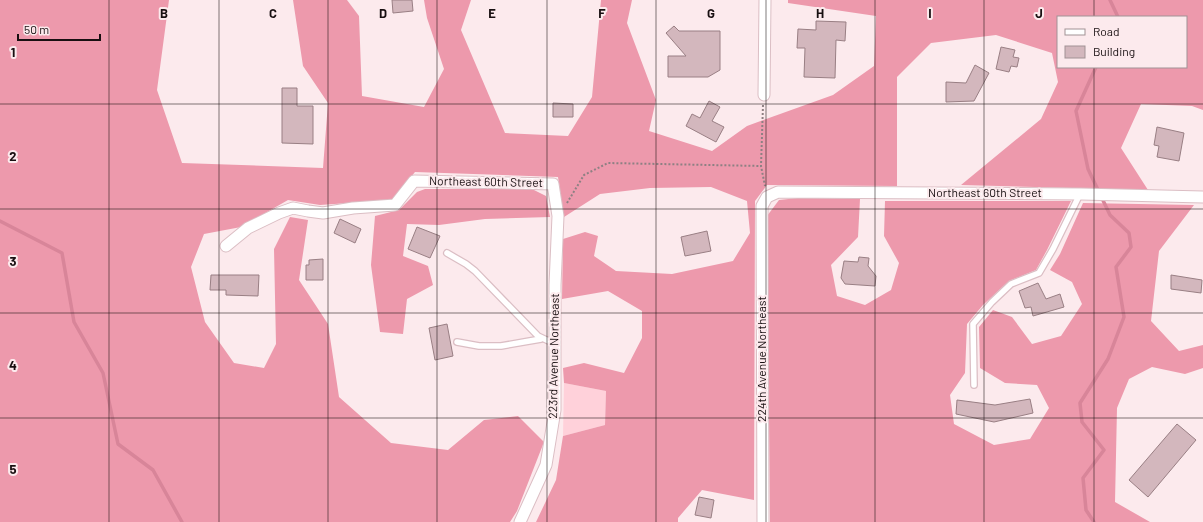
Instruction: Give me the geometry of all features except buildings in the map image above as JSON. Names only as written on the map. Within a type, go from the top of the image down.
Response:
[{"type":"street","points":[[764,95],[765,0]]},
{"type":"street","name":"Northeast 60th Street","points":[[226,246],[248,228],[292,208],[308,212],[323,213],[353,208],[394,205],[414,181],[553,184]]},
{"type":"street","name":"223rd Avenue Northeast","points":[[520,522],[546,465],[555,410],[555,277],[558,216],[553,184]]},
{"type":"street","name":"Northeast 60th Street","points":[[767,197],[778,192],[1085,194],[1203,197]]},
{"type":"street","name":"224th Avenue Northeast","points":[[763,522],[762,206],[767,197]]},
{"type":"lane","points":[[974,385],[973,324],[992,302],[1011,284],[1039,272],[1085,194]]},
{"type":"lane","points":[[447,253],[475,271],[541,339],[554,344]]},
{"type":"lane","points":[[456,342],[479,346],[502,346],[541,339]]},
{"type":"path","points":[[764,95],[761,166],[767,197]]},
{"type":"path","points":[[558,216],[584,175],[608,163],[761,166]]},
{"type":"shaded area","points":[[0,0],[169,0],[157,90],[182,163],[323,168],[328,103],[303,66],[293,0],[347,0],[359,16],[362,96],[424,107],[444,69],[427,18],[424,0],[471,0],[461,30],[505,133],[568,136],[592,97],[601,0],[632,0],[627,23],[656,100],[649,131],[712,151],[747,126],[833,95],[874,66],[876,16],[788,3],[788,0],[1203,0],[1203,110],[1192,106],[1141,104],[1121,148],[1148,190],[961,185],[1041,119],[1058,82],[1052,53],[996,35],[931,43],[897,77],[897,186],[767,185],[755,201],[754,500],[702,490],[678,518],[678,522],[536,522],[556,480],[563,436],[605,425],[606,391],[564,383],[563,368],[584,363],[624,373],[642,338],[642,311],[608,291],[562,299],[563,239],[585,232],[598,236],[594,256],[616,271],[672,274],[733,261],[750,233],[747,201],[711,187],[650,188],[600,194],[564,217],[558,177],[415,172],[392,200],[320,205],[288,200],[241,227],[204,234],[191,267],[205,322],[234,363],[264,368],[276,344],[274,249],[290,217],[308,220],[299,280],[328,324],[339,397],[391,443],[448,450],[484,420],[518,416],[544,442],[517,511],[510,522],[0,522]]},
{"type":"shaded area","points":[[425,189],[532,189],[546,196],[550,217],[485,219],[439,225],[407,224],[403,256],[428,266],[433,285],[407,299],[403,334],[380,332],[371,265],[375,216],[399,210],[417,192]]},
{"type":"shaded area","points":[[798,198],[860,199],[858,237],[831,265],[837,296],[865,305],[891,290],[899,263],[884,236],[885,201],[1071,201],[1036,270],[1009,281],[983,305],[967,324],[965,373],[950,395],[954,424],[994,445],[1030,439],[1049,408],[1037,385],[1005,383],[980,368],[979,327],[993,310],[1012,317],[1032,344],[1061,336],[1082,304],[1072,282],[1050,270],[1060,254],[1083,203],[1194,205],[1159,251],[1151,321],[1179,351],[1203,345],[1203,368],[1185,374],[1152,367],[1129,379],[1117,408],[1115,502],[1150,522],[770,522],[767,216],[779,200]]},
{"type":"shaded area","points":[[564,383],[606,391],[605,425],[563,436]]},
{"type":"waterway","points":[[1110,0],[1118,16]]},
{"type":"waterway","points":[[1094,522],[1086,510],[1083,478],[1104,450],[1082,422],[1080,403],[1108,359],[1124,317],[1116,267],[1131,247],[1129,233],[1110,215],[1088,169],[1076,111],[1096,68]]},
{"type":"waterway","points":[[0,221],[62,253],[74,322],[103,373],[118,444],[153,470],[182,522]]}]
